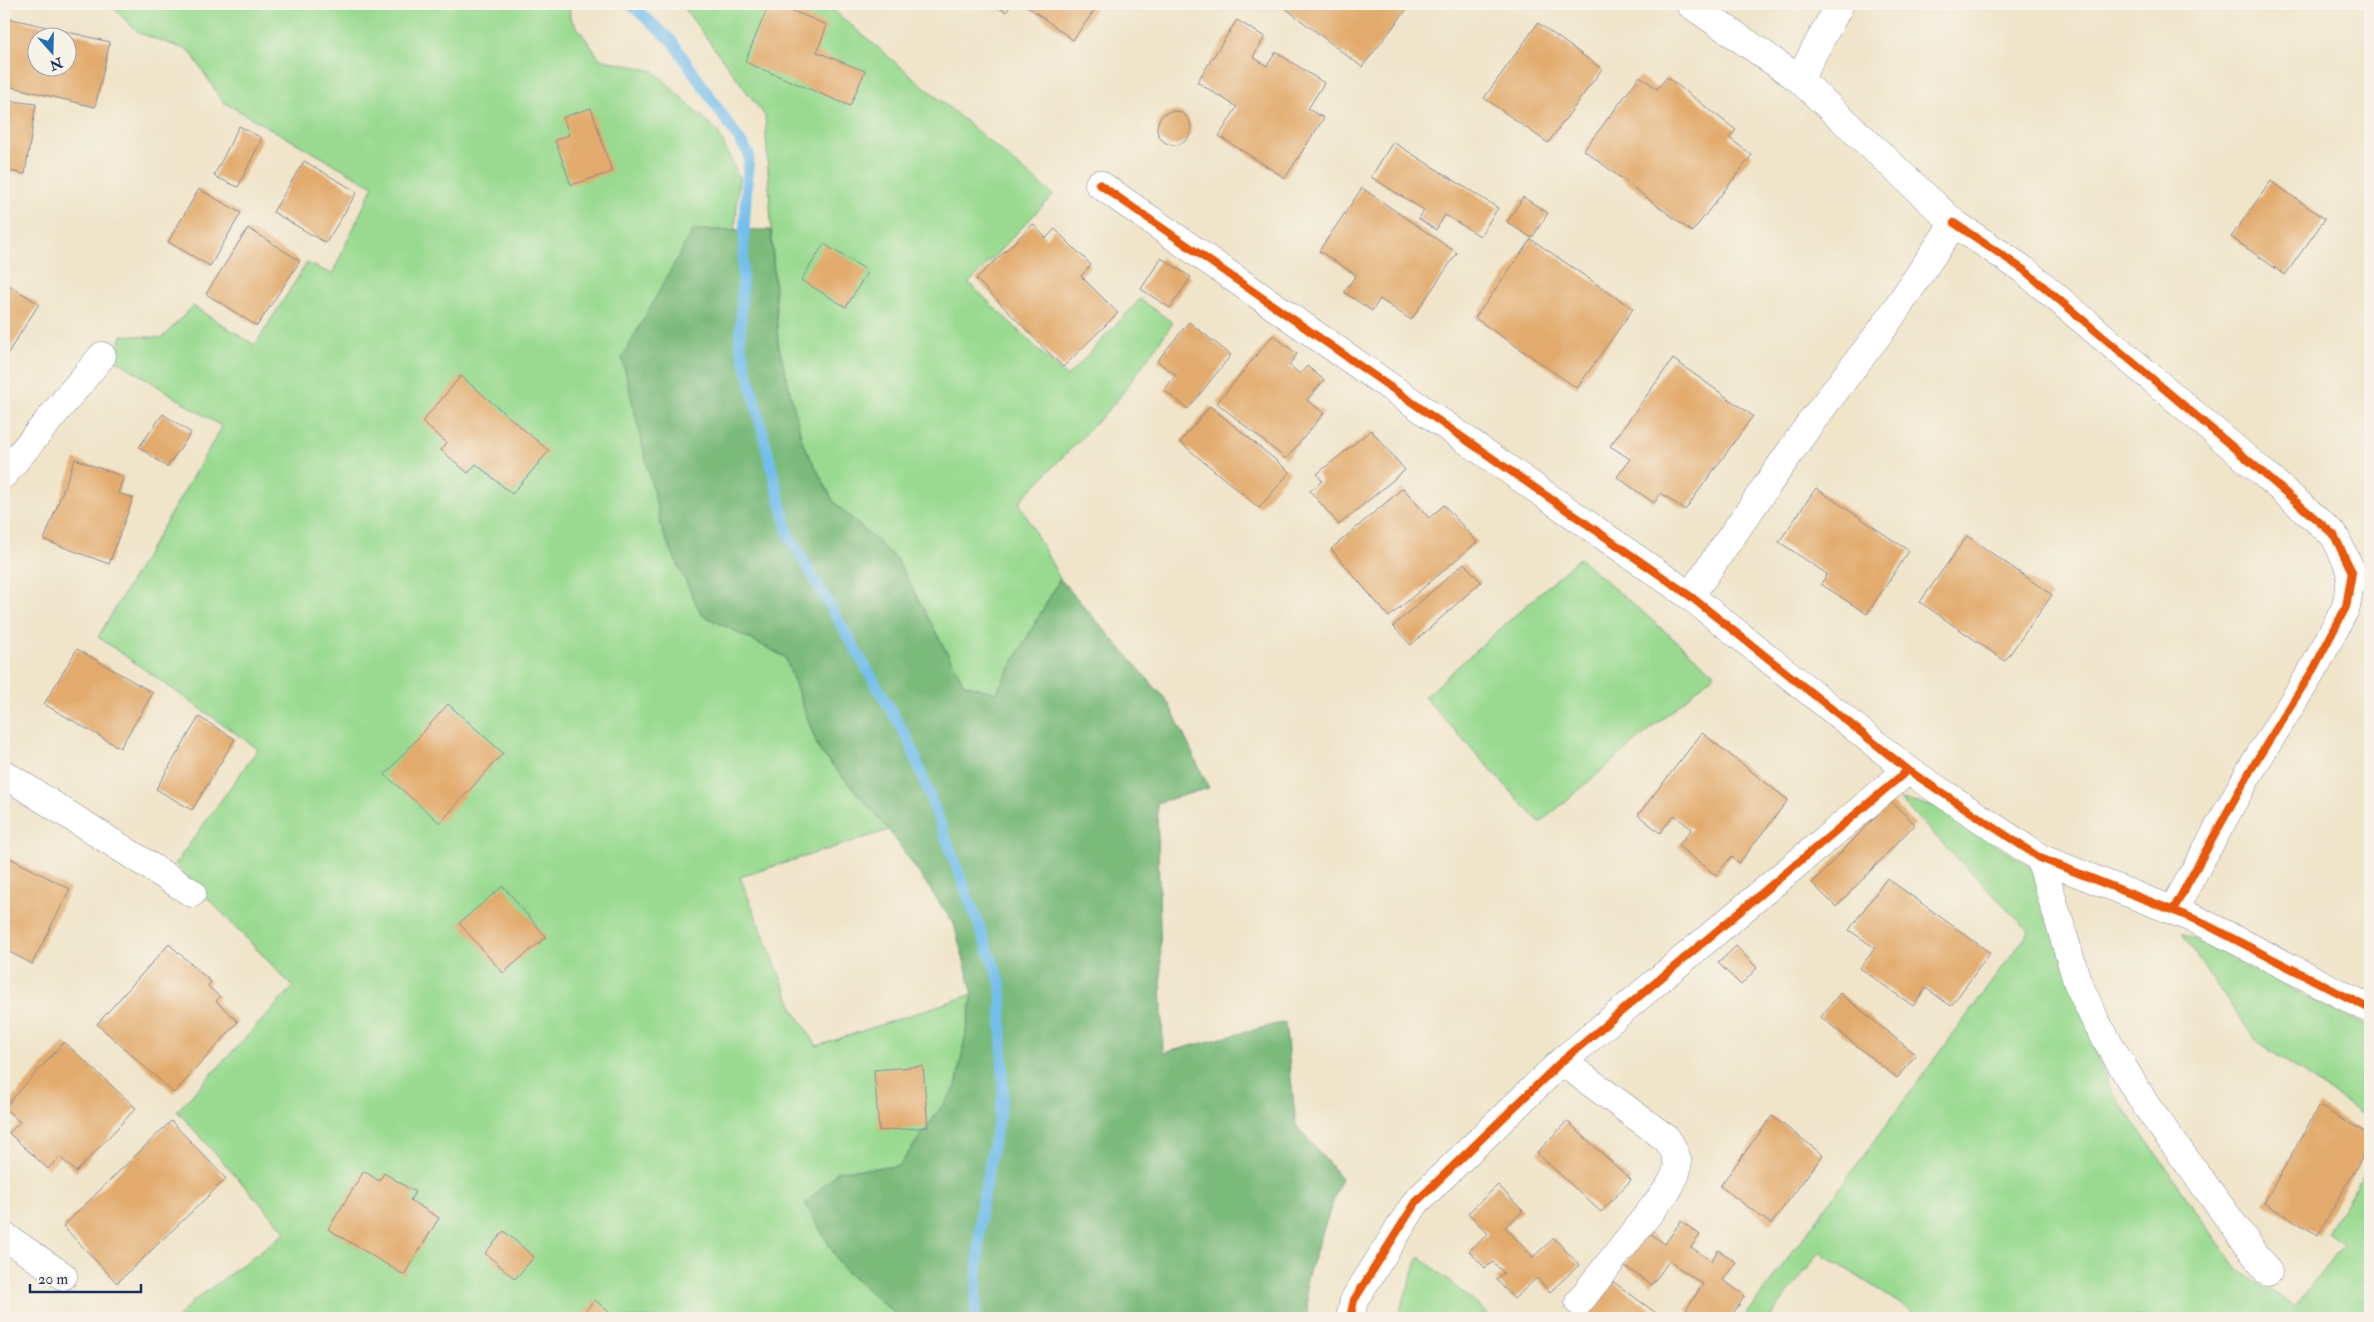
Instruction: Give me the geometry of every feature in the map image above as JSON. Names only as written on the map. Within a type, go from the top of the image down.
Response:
[{"type":"street","points":[[1690,4],[1799,78],[1954,223],[2024,270],[2334,535],[2352,572],[2346,607],[2314,668],[2250,771],[2173,910]]},
{"type":"street","points":[[1799,78],[1840,4]]},
{"type":"street","points":[[1099,184],[1690,596],[1908,770],[2040,858],[2205,924],[2370,1009]]},
{"type":"street","points":[[1690,596],[1811,422],[1884,327],[1954,223]]},
{"type":"street","points":[[4,474],[102,356]]},
{"type":"street","points":[[1350,1318],[1354,1300],[1416,1202],[1562,1062],[1908,770]]},
{"type":"street","points":[[4,774],[192,893]]},
{"type":"street","points":[[2040,858],[2077,981],[2096,1022],[2145,1104],[2268,1272]]},
{"type":"street","points":[[1562,1062],[1668,1139],[1677,1154],[1678,1172],[1668,1189],[1579,1302]]},
{"type":"street","points":[[4,1236],[63,1276]]},
{"type":"green space","points":[[109,4],[569,4],[570,17],[600,59],[654,71],[718,132],[739,177],[735,230],[693,230],[701,614],[785,657],[819,750],[889,830],[740,877],[794,1010],[817,1046],[973,994],[956,1087],[899,1166],[838,1171],[843,1269],[900,1318],[177,1318],[192,1302],[286,1232],[177,1111],[293,987],[175,864],[258,749],[98,637],[222,427],[115,359],[122,335],[162,338],[193,306],[255,345],[307,263],[332,274],[373,186],[223,102],[190,51],[139,33]]},
{"type":"green space","points":[[681,4],[826,4],[1053,195],[969,283],[1067,377],[1140,299],[1173,323],[1116,402],[1019,502],[1060,579],[996,693],[964,684],[897,560],[834,502],[803,444],[778,343],[765,116]]},
{"type":"green space","points":[[693,230],[771,230],[778,343],[803,444],[834,502],[897,560],[964,684],[996,693],[1060,579],[1168,702],[1209,788],[1157,803],[1163,1053],[1285,1022],[1296,1125],[1341,1178],[1306,1281],[1308,1318],[900,1318],[843,1269],[805,1204],[838,1171],[899,1166],[956,1087],[973,994],[954,924],[889,830],[819,750],[785,657],[701,614],[663,533],[622,358]]},
{"type":"green space","points":[[1579,558],[1715,674],[1540,823],[1424,697]]},
{"type":"green space","points":[[1900,800],[1935,806],[2033,868],[2108,1085],[2236,1268],[2295,1307],[2343,1245],[2327,1233],[2370,1164],[2370,1318],[1922,1318],[1820,1252],[1769,1318],[1744,1318],[2029,931]]},
{"type":"green space","points":[[2181,933],[2370,1028],[2370,1119],[2256,1041]]},
{"type":"green space","points":[[1419,1256],[1493,1318],[1397,1318]]},
{"type":"building","points":[[769,4],[776,4],[827,25],[817,52],[865,71],[850,106],[745,62]]},
{"type":"building","points":[[995,4],[1012,4],[1006,12]]},
{"type":"building","points":[[1024,4],[1099,4],[1073,40]]},
{"type":"building","points":[[1288,4],[1411,4],[1362,67],[1285,8]]},
{"type":"building","points":[[4,17],[51,28],[28,28],[28,78],[78,78],[78,34],[110,42],[95,107],[4,85]]},
{"type":"building","points":[[1237,20],[1265,37],[1253,57],[1267,66],[1276,52],[1324,83],[1308,109],[1324,118],[1285,178],[1219,136],[1237,107],[1197,82]]},
{"type":"building","points":[[1538,23],[1602,69],[1548,143],[1484,98]]},
{"type":"building","points":[[1640,76],[1657,89],[1667,77],[1736,130],[1729,138],[1752,155],[1692,232],[1584,150]]},
{"type":"building","points":[[4,100],[36,104],[25,174],[4,170]]},
{"type":"building","points":[[591,108],[612,172],[571,185],[555,140],[569,135],[563,117]]},
{"type":"building","points":[[1174,111],[1181,112],[1186,116],[1190,121],[1190,135],[1186,140],[1181,144],[1174,145],[1167,144],[1162,140],[1158,135],[1157,128],[1158,121],[1162,116],[1167,112]]},
{"type":"building","points":[[239,126],[262,138],[238,187],[214,176]]},
{"type":"building","points":[[1393,142],[1498,208],[1480,236],[1445,215],[1436,230],[1419,219],[1424,210],[1371,177]]},
{"type":"building","points":[[304,161],[357,192],[326,243],[273,212]]},
{"type":"building","points":[[2271,181],[2325,219],[2285,275],[2231,237]]},
{"type":"building","points":[[1362,188],[1457,253],[1411,320],[1380,299],[1372,311],[1344,292],[1356,275],[1319,251]]},
{"type":"building","points":[[199,189],[241,213],[210,266],[168,242]]},
{"type":"building","points":[[1523,197],[1548,213],[1532,238],[1507,222]]},
{"type":"building","points":[[1033,224],[1046,238],[1055,229],[1091,265],[1081,276],[1118,313],[1063,367],[976,279]]},
{"type":"building","points":[[248,228],[300,261],[257,326],[206,294]]},
{"type":"building","points":[[1531,239],[1633,309],[1577,388],[1475,318]]},
{"type":"building","points":[[824,244],[868,271],[846,307],[801,280]]},
{"type":"building","points":[[1161,258],[1191,277],[1170,308],[1141,289]]},
{"type":"building","points":[[4,282],[39,304],[4,359]]},
{"type":"building","points":[[1189,322],[1231,355],[1188,409],[1164,390],[1176,375],[1157,361]]},
{"type":"building","points":[[1273,335],[1297,354],[1289,365],[1300,374],[1307,366],[1324,380],[1307,400],[1324,413],[1286,459],[1217,403]]},
{"type":"building","points":[[1673,359],[1753,416],[1685,510],[1661,493],[1654,503],[1617,477],[1630,459],[1610,446]]},
{"type":"building","points":[[461,376],[549,451],[512,494],[476,464],[468,473],[441,450],[447,443],[422,422]]},
{"type":"building","points":[[1210,406],[1290,472],[1259,508],[1180,442]]},
{"type":"building","points":[[163,414],[191,433],[167,467],[139,447]]},
{"type":"building","points":[[1371,430],[1405,470],[1339,525],[1310,491],[1322,481],[1317,474]]},
{"type":"building","points":[[75,459],[124,477],[118,493],[133,498],[109,564],[44,540]]},
{"type":"building","points":[[1403,488],[1429,518],[1444,505],[1477,542],[1389,617],[1331,549]]},
{"type":"building","points":[[1816,488],[1909,551],[1867,614],[1821,584],[1827,574],[1779,542]]},
{"type":"building","points":[[1967,536],[2052,595],[2005,661],[1920,602]]},
{"type":"building","points":[[1464,563],[1481,582],[1411,645],[1393,626]]},
{"type":"building","points":[[77,649],[153,693],[120,748],[44,704]]},
{"type":"building","points":[[448,704],[503,753],[440,823],[385,775]]},
{"type":"building","points":[[199,717],[235,739],[192,810],[156,789]]},
{"type":"building","points":[[1702,733],[1788,800],[1739,863],[1732,856],[1716,875],[1678,846],[1692,829],[1674,815],[1660,833],[1638,815]]},
{"type":"building","points":[[1890,801],[1915,824],[1836,907],[1812,883]]},
{"type":"building","points":[[4,855],[70,889],[32,964],[4,949]]},
{"type":"building","points":[[1887,878],[1990,953],[1951,1006],[1926,988],[1913,1006],[1860,968],[1875,948],[1849,930]]},
{"type":"building","points":[[503,886],[546,937],[503,973],[459,923]]},
{"type":"building","points":[[169,944],[211,982],[208,986],[220,997],[216,1001],[238,1022],[174,1093],[97,1024]]},
{"type":"building","points":[[1736,946],[1757,968],[1741,985],[1718,963]]},
{"type":"building","points":[[1840,993],[1916,1055],[1897,1078],[1821,1017]]},
{"type":"building","points":[[64,1042],[136,1108],[76,1172],[60,1157],[48,1169],[9,1133],[20,1122],[4,1108]]},
{"type":"building","points":[[923,1066],[928,1127],[879,1131],[874,1070]]},
{"type":"building","points":[[2319,1106],[2370,1135],[2370,1144],[2318,1235],[2264,1203]]},
{"type":"building","points":[[1772,1116],[1823,1155],[1771,1224],[1720,1186]]},
{"type":"building","points":[[171,1121],[226,1179],[117,1283],[63,1226]]},
{"type":"building","points":[[1567,1121],[1631,1180],[1601,1212],[1537,1153]]},
{"type":"building","points":[[364,1171],[379,1181],[384,1173],[415,1192],[410,1200],[439,1218],[404,1275],[328,1229]]},
{"type":"building","points":[[1498,1185],[1523,1211],[1505,1227],[1533,1257],[1554,1238],[1579,1265],[1550,1292],[1537,1278],[1514,1299],[1496,1279],[1504,1273],[1493,1262],[1485,1268],[1469,1251],[1488,1234],[1468,1213]]},
{"type":"building","points":[[1681,1221],[1700,1235],[1691,1247],[1711,1261],[1718,1250],[1736,1262],[1723,1280],[1745,1296],[1730,1318],[1698,1318],[1686,1310],[1703,1284],[1669,1261],[1652,1285],[1624,1266],[1647,1231],[1665,1244]]},
{"type":"building","points":[[504,1231],[534,1257],[515,1279],[485,1253]]},
{"type":"building","points":[[1608,1278],[1663,1318],[1584,1318],[1580,1315]]},
{"type":"building","points":[[595,1300],[616,1318],[579,1318]]},
{"type":"waterway","points":[[630,4],[672,41],[749,154],[740,343],[789,536],[909,741],[1001,984],[1003,1096],[981,1208],[975,1318]]},
{"type":"cycle path","points":[[1099,184],[1690,596],[1908,770],[2040,858],[2197,920],[2370,1009]]},
{"type":"cycle path","points":[[1954,223],[2024,270],[2334,535],[2352,572],[2346,607],[2314,668],[2250,771],[2173,910]]},
{"type":"cycle path","points":[[1350,1318],[1354,1300],[1416,1202],[1560,1063],[1908,770]]}]
